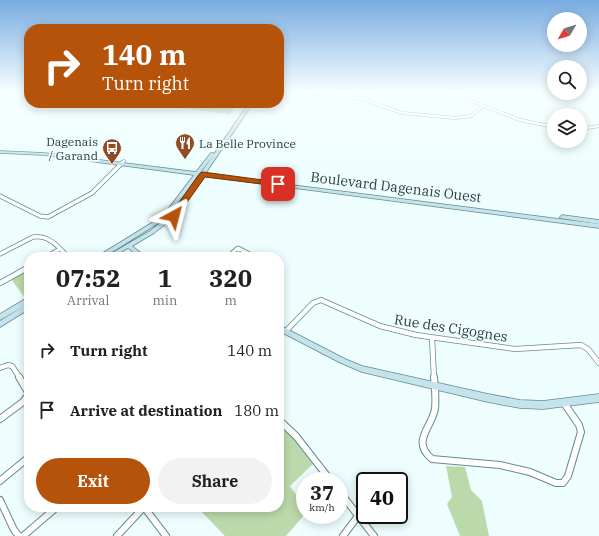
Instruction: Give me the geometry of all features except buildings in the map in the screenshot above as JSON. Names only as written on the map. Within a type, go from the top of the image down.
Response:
[{"type":"main road","points":[[119,252],[158,228],[174,216],[221,141],[241,117]]},
{"type":"main road","name":"Boulevard Dagenais Ouest","points":[[0,151],[123,163],[599,226]]},
{"type":"main road","points":[[108,252],[161,220],[201,173]]},
{"type":"main road","name":"Boulevard Dagenais Ouest","points":[[201,173],[599,222]]},
{"type":"main road","points":[[129,246],[137,252]]},
{"type":"main road","points":[[1,315],[24,303]]},
{"type":"main road","points":[[0,324],[24,309]]},
{"type":"main road","points":[[284,331],[357,367],[501,401],[541,405],[599,398]]},
{"type":"street","points":[[445,117],[470,117]]},
{"type":"street","points":[[514,117],[547,125]]},
{"type":"street","points":[[587,128],[599,126]]},
{"type":"street","points":[[0,196],[40,216],[48,217],[91,194],[123,163]]},
{"type":"street","points":[[0,254],[38,236],[52,241],[63,252]]},
{"type":"street","points":[[233,252],[237,248],[246,252]]},
{"type":"street","points":[[55,252],[60,249]]},
{"type":"street","points":[[0,283],[24,270]]},
{"type":"street","name":"Rue des Cigognes","points":[[284,328],[319,300],[388,328],[432,338],[524,350],[579,344],[587,348],[599,364]]},
{"type":"street","points":[[432,338],[434,410],[424,432],[423,440],[424,451],[429,457],[436,460],[506,466],[530,472],[559,483],[564,482],[567,478],[581,434],[579,426],[564,403]]},
{"type":"street","points":[[0,368],[6,365],[11,365],[24,386]]},
{"type":"street","points":[[0,419],[24,401]]},
{"type":"street","points":[[284,425],[296,436],[324,472]]},
{"type":"street","points":[[0,481],[24,462]]},
{"type":"street","points":[[0,500],[14,530],[19,536]]},
{"type":"street","points":[[348,503],[356,513]]},
{"type":"street","points":[[23,536],[30,532],[52,512]]},
{"type":"street","points":[[117,536],[139,512]]},
{"type":"street","points":[[148,512],[166,536]]},
{"type":"street","points":[[343,536],[356,519]]},
{"type":"street","points":[[364,524],[374,536]]},
{"type":"green space","points":[[24,271],[24,297],[11,279]]},
{"type":"green space","points":[[284,430],[294,439],[313,464],[305,472],[296,472],[296,480],[290,486],[296,494],[296,524],[286,536],[225,536],[202,512],[284,512]]},
{"type":"green space","points":[[446,466],[465,467],[471,490],[482,501],[489,536],[460,536],[447,504],[452,497]]},
{"type":"place","name":"La Belle Province","points":[[185,160]]},
{"type":"place","name":"Dagenais / Garand","points":[[112,165]]},
{"type":"route","points":[[174,216],[203,175],[278,184]]}]
